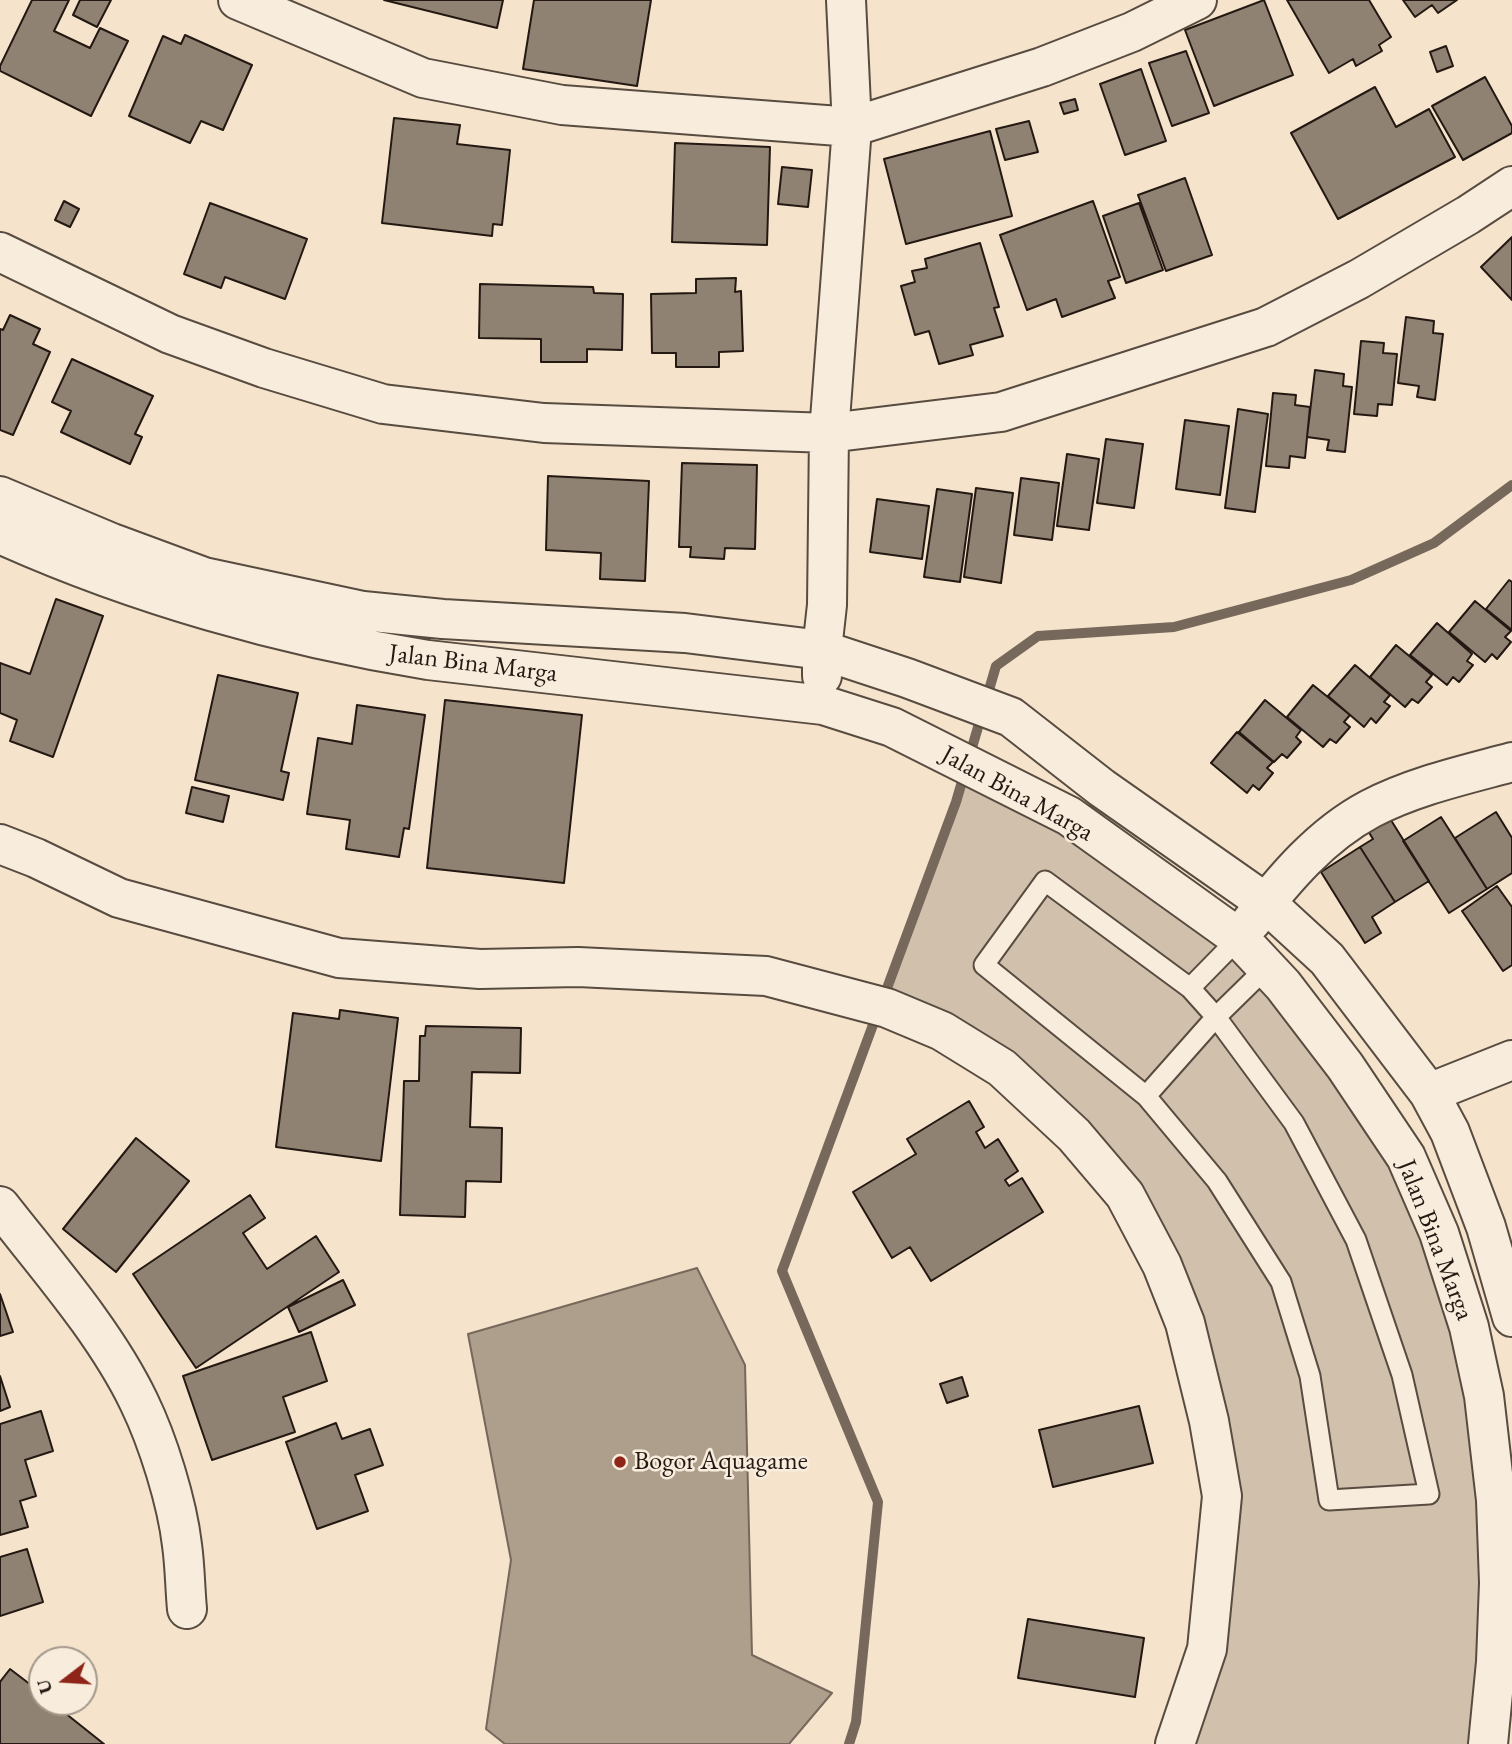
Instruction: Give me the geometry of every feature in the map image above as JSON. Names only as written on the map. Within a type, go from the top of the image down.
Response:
[{"type":"street","points":[[238,0],[423,78],[562,105],[852,127],[1042,67],[1132,32],[1197,0]]},
{"type":"street","points":[[823,705],[822,650],[827,605],[829,433],[852,127],[846,0]]},
{"type":"street","points":[[0,252],[170,334],[264,368],[383,404],[544,423],[829,433],[1001,412],[1266,327],[1359,279],[1512,186]]},
{"type":"street","name":"Jalan Bina Marga","points":[[0,496],[112,544],[204,578],[363,611],[443,619],[685,633],[822,650],[1011,717],[1102,788],[1266,903],[1327,959],[1429,1093],[1450,1132],[1486,1227],[1512,1317]]},
{"type":"street","name":"Jalan Bina Marga","points":[[0,534],[50,556],[177,600],[264,626],[363,649],[428,660],[823,705],[892,727],[1069,816],[1240,938],[1267,967],[1345,1066],[1406,1157],[1439,1233],[1469,1328],[1484,1396],[1496,1500],[1499,1583],[1497,1649],[1488,1744]]},
{"type":"street","points":[[1240,938],[1293,870],[1331,837],[1370,809],[1438,782],[1512,762]]},
{"type":"street","points":[[0,844],[36,858],[118,898],[339,958],[480,969],[578,968],[766,976],[887,1008],[943,1031],[1002,1068],[1074,1135],[1125,1195],[1161,1265],[1185,1323],[1209,1421],[1222,1496],[1207,1649],[1175,1744]]},
{"type":"street","points":[[0,876],[36,858]]},
{"type":"street","points":[[1429,1093],[1512,1060]]},
{"type":"street","points":[[0,1206],[82,1311],[139,1402],[155,1442],[179,1531],[187,1609]]},
{"type":"lane","points":[[1045,881],[1190,988],[1216,1017],[1294,1123],[1356,1240],[1402,1375],[1429,1494],[1329,1500],[1310,1376],[1281,1282],[1217,1181],[1146,1096],[984,965],[1045,881]]},
{"type":"lane","points":[[1190,988],[1240,938]]},
{"type":"lane","points":[[1146,1096],[1216,1017],[1267,967]]},
{"type":"shaded area","points":[[966,769],[1239,938],[1406,1157],[1469,1327],[1488,1744],[1175,1744],[1222,1496],[1185,1323],[1074,1135],[879,1007]]},
{"type":"shaded area","name":"Bogor Aquagame","points":[[697,1268],[745,1365],[752,1655],[832,1693],[789,1744],[505,1744],[486,1729],[511,1560],[468,1334]]},
{"type":"building","points":[[32,0],[69,0],[54,31],[90,48],[100,28],[128,41],[91,116],[0,71]]},
{"type":"building","points":[[80,0],[111,0],[97,27],[73,15]]},
{"type":"building","points":[[384,0],[503,0],[497,28]]},
{"type":"building","points":[[534,0],[651,0],[637,86],[523,69]]},
{"type":"building","points":[[1264,0],[1293,75],[1214,106],[1185,30]]},
{"type":"building","points":[[1287,0],[1369,0],[1391,37],[1379,45],[1382,51],[1356,66],[1353,59],[1329,73]]},
{"type":"building","points":[[1403,0],[1457,0],[1438,13],[1432,5],[1415,17]]},
{"type":"building","points":[[185,35],[252,65],[223,130],[201,121],[190,143],[129,116],[163,36],[181,44]]},
{"type":"building","points":[[1446,46],[1453,66],[1437,72],[1430,52]]},
{"type":"building","points":[[1186,51],[1209,113],[1172,126],[1149,63]]},
{"type":"building","points":[[1141,69],[1166,141],[1125,155],[1100,84]]},
{"type":"building","points":[[1485,77],[1512,126],[1512,133],[1463,160],[1432,106]]},
{"type":"building","points":[[1375,87],[1396,127],[1429,109],[1455,157],[1338,219],[1291,133]]},
{"type":"building","points":[[1075,99],[1078,110],[1064,114],[1060,103]]},
{"type":"building","points":[[394,118],[460,125],[457,144],[510,150],[502,225],[493,224],[492,236],[382,223]]},
{"type":"building","points":[[1029,121],[1038,152],[1005,160],[996,129]]},
{"type":"building","points":[[990,131],[1012,216],[906,244],[884,159]]},
{"type":"building","points":[[675,143],[770,147],[767,245],[672,242]]},
{"type":"building","points":[[782,167],[812,170],[808,207],[778,204]]},
{"type":"building","points":[[1185,178],[1212,255],[1166,271],[1138,195]]},
{"type":"building","points":[[64,201],[79,209],[70,227],[55,220]]},
{"type":"building","points":[[1093,201],[1120,277],[1108,281],[1115,298],[1062,317],[1056,299],[1027,310],[1000,235]]},
{"type":"building","points":[[210,203],[307,239],[285,299],[225,277],[221,288],[184,274]]},
{"type":"building","points":[[1139,203],[1163,270],[1126,283],[1103,216]]},
{"type":"building","points":[[1512,237],[1512,300],[1481,267]]},
{"type":"building","points":[[980,243],[999,307],[994,308],[1003,336],[970,345],[973,355],[939,364],[929,331],[915,335],[901,286],[915,282],[912,271],[927,268],[925,259]]},
{"type":"building","points":[[736,278],[735,292],[741,291],[743,351],[719,352],[719,367],[676,367],[676,353],[652,353],[651,294],[696,293],[696,279]]},
{"type":"building","points":[[480,284],[593,287],[594,293],[623,294],[622,350],[587,349],[587,362],[541,362],[541,339],[479,338]]},
{"type":"building","points":[[10,315],[40,329],[33,344],[50,352],[13,435],[0,430],[0,329],[3,330]]},
{"type":"building","points":[[1406,317],[1434,321],[1433,333],[1443,334],[1435,400],[1417,397],[1419,386],[1398,383]]},
{"type":"building","points":[[1361,341],[1384,343],[1383,353],[1397,354],[1392,405],[1378,404],[1377,416],[1354,414]]},
{"type":"building","points":[[72,359],[153,396],[135,434],[142,437],[130,464],[61,432],[71,411],[52,402]]},
{"type":"building","points":[[1315,370],[1344,374],[1343,386],[1352,387],[1345,452],[1327,450],[1329,440],[1307,437]]},
{"type":"building","points":[[1273,393],[1296,395],[1295,405],[1310,407],[1305,458],[1290,456],[1289,468],[1266,466]]},
{"type":"building","points":[[1238,409],[1268,414],[1255,512],[1225,508]]},
{"type":"building","points":[[1185,420],[1229,426],[1220,495],[1176,489]]},
{"type":"building","points":[[1106,439],[1143,444],[1134,508],[1097,503]]},
{"type":"building","points":[[1067,454],[1099,459],[1089,530],[1057,526]]},
{"type":"building","points":[[682,463],[757,465],[755,549],[725,548],[724,559],[690,557],[691,547],[679,547]]},
{"type":"building","points":[[548,476],[649,481],[645,581],[600,579],[601,553],[546,550]]},
{"type":"building","points":[[1021,478],[1059,483],[1052,540],[1014,535]]},
{"type":"building","points":[[976,488],[1013,493],[1001,583],[964,577]]},
{"type":"building","points":[[937,489],[972,494],[960,582],[924,577]]},
{"type":"building","points":[[877,499],[929,506],[922,559],[870,552]]},
{"type":"building","points":[[1509,580],[1512,582],[1512,630],[1486,609]]},
{"type":"building","points":[[56,599],[103,616],[53,757],[10,741],[17,720],[0,713],[0,663],[30,674]]},
{"type":"building","points":[[1475,601],[1511,631],[1505,637],[1511,642],[1497,659],[1492,654],[1485,662],[1449,632]]},
{"type":"building","points":[[1437,623],[1472,654],[1467,661],[1473,665],[1459,682],[1453,677],[1447,685],[1410,655]]},
{"type":"building","points":[[1396,645],[1432,675],[1426,682],[1432,687],[1418,703],[1412,699],[1405,707],[1370,677]]},
{"type":"building","points":[[1355,665],[1390,695],[1384,702],[1390,706],[1376,723],[1371,718],[1364,727],[1328,696]]},
{"type":"building","points":[[218,675],[298,693],[281,771],[289,773],[283,800],[195,780]]},
{"type":"building","points":[[1313,685],[1350,715],[1344,722],[1350,727],[1336,743],[1330,739],[1323,747],[1287,717]]},
{"type":"building","points":[[445,700],[582,715],[564,883],[427,868]]},
{"type":"building","points":[[1265,700],[1301,730],[1296,737],[1301,742],[1287,758],[1282,754],[1274,762],[1239,732]]},
{"type":"building","points":[[357,705],[425,715],[409,829],[404,828],[399,857],[346,849],[350,820],[307,814],[318,738],[352,744]]},
{"type":"building","points":[[1237,732],[1273,762],[1267,768],[1273,773],[1259,790],[1253,785],[1247,793],[1211,763]]},
{"type":"building","points":[[192,787],[229,796],[223,822],[186,813]]},
{"type":"building","points":[[1384,809],[1429,881],[1395,902],[1360,847],[1373,839],[1363,823]]},
{"type":"building","points":[[1496,812],[1512,838],[1512,873],[1487,889],[1455,838]]},
{"type":"building","points":[[1441,817],[1487,889],[1449,913],[1403,841]]},
{"type":"building","points":[[1360,847],[1395,902],[1372,917],[1381,933],[1365,943],[1321,872]]},
{"type":"building","points":[[1497,886],[1512,907],[1512,965],[1503,971],[1462,911]]},
{"type":"building","points":[[340,1010],[398,1018],[381,1161],[276,1147],[293,1013],[339,1019]]},
{"type":"building","points":[[426,1026],[521,1028],[520,1073],[472,1072],[470,1127],[502,1128],[501,1182],[466,1181],[465,1217],[400,1215],[404,1081],[419,1081],[420,1036],[425,1036]]},
{"type":"building","points":[[969,1101],[984,1127],[976,1132],[985,1148],[998,1139],[1018,1171],[1005,1180],[1009,1186],[1022,1178],[1043,1212],[931,1281],[910,1247],[892,1258],[853,1192],[916,1154],[907,1139]]},
{"type":"building","points":[[136,1138],[189,1181],[116,1272],[63,1229]]},
{"type":"building","points":[[250,1195],[265,1218],[243,1233],[267,1269],[316,1236],[339,1272],[196,1368],[133,1274]]},
{"type":"building","points":[[343,1280],[355,1305],[299,1332],[288,1307]]},
{"type":"building","points":[[0,1294],[13,1332],[0,1336]]},
{"type":"building","points":[[311,1332],[327,1381],[283,1397],[295,1432],[212,1460],[183,1376]]},
{"type":"building","points":[[0,1376],[10,1407],[0,1411]]},
{"type":"building","points":[[962,1377],[968,1396],[947,1403],[940,1384]]},
{"type":"building","points":[[1139,1406],[1153,1463],[1053,1487],[1039,1430]]},
{"type":"building","points":[[41,1411],[53,1451],[25,1460],[36,1496],[20,1501],[28,1527],[0,1535],[0,1424]]},
{"type":"building","points":[[336,1423],[342,1439],[370,1429],[383,1465],[355,1475],[368,1511],[317,1529],[286,1442]]},
{"type":"building","points":[[27,1549],[43,1602],[0,1616],[0,1557]]},
{"type":"building","points":[[1028,1619],[1144,1638],[1135,1697],[1018,1678]]},
{"type":"building","points":[[10,1669],[28,1683],[28,1716],[69,1716],[104,1744],[0,1744],[0,1682]]},
{"type":"waterway","points":[[883,999],[956,802],[996,666],[1038,636],[1174,627],[1351,580],[1434,543],[1512,485]]},
{"type":"waterway","points":[[849,1744],[856,1722],[878,1502],[782,1271],[877,1014]]},
{"type":"place","name":"Bogor Aquagame","points":[[620,1462]]}]
